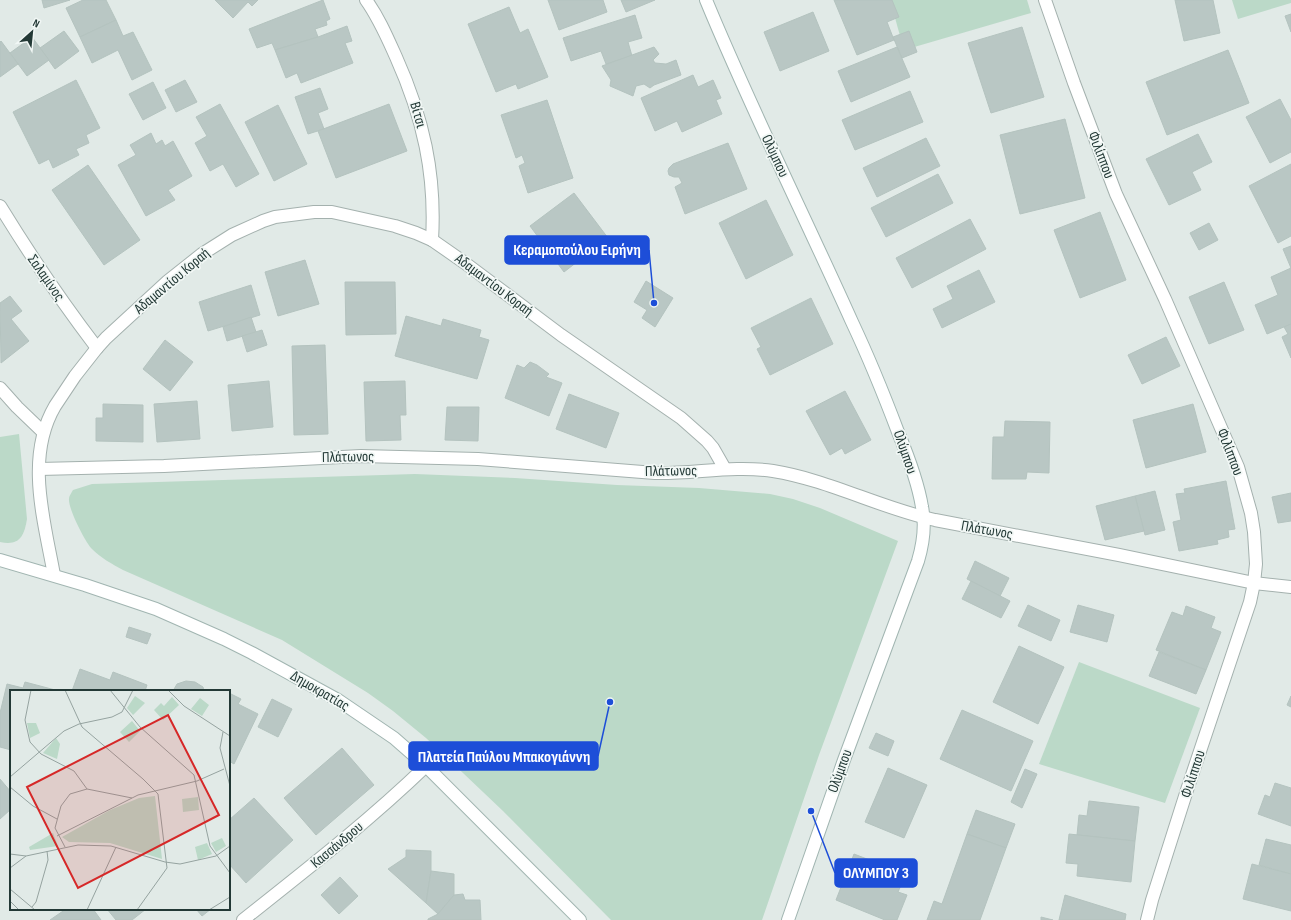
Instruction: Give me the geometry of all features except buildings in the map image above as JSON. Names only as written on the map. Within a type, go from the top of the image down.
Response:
[{"type":"street","name":"Βίτσι","points":[[366,0],[378,18],[390,42],[405,77],[418,114],[427,149],[432,186],[432,240]]},
{"type":"street","name":"Ολύμπου","points":[[706,0],[752,107],[876,373],[907,455],[920,496],[924,518],[923,539],[918,561],[844,760],[788,920]]},
{"type":"street","name":"Φιλίππου","points":[[1045,0],[1074,83],[1116,194],[1168,306],[1238,467],[1254,532],[1256,564],[1250,602],[1185,797],[1147,920]]},
{"type":"street","name":"Σαλαμίνος","points":[[0,206],[39,268],[97,348]]},
{"type":"street","name":"Αδαμαντίου Κοραή","points":[[54,575],[40,497],[38,469],[43,432],[49,415],[97,348],[151,295],[190,262],[220,242],[275,217],[314,212],[332,212],[395,226],[432,240],[561,335],[681,418],[707,441],[713,448],[725,469]]},
{"type":"street","points":[[0,388],[43,432]]},
{"type":"street","name":"Πλάτωνος","points":[[38,469],[164,466],[361,456],[478,459],[655,473],[725,469],[772,471],[809,480],[924,518],[1119,555],[1254,583],[1291,587]]},
{"type":"street","name":"Δημοκρατίας","points":[[0,560],[54,575],[156,609],[224,639],[338,700],[394,738],[426,766],[580,920]]},
{"type":"street","name":"Κασσάνδρου","points":[[243,920],[368,819],[426,766]]},
{"type":"green space","points":[[890,0],[1027,0],[1031,13],[904,50]]},
{"type":"green space","points":[[1232,0],[1291,0],[1291,3],[1238,19]]},
{"type":"green space","points":[[19,434],[27,519],[20,539],[12,543],[6,543],[0,542],[0,437]]},
{"type":"green space","points":[[415,474],[699,488],[770,494],[793,499],[820,508],[898,541],[819,755],[762,920],[611,920],[503,811],[426,738],[393,711],[368,693],[282,640],[123,570],[107,561],[92,549],[85,540],[69,503],[70,495],[73,490],[92,484]]},
{"type":"green space","points":[[1079,662],[1200,708],[1165,803],[1039,764]]},
{"type":"place","name":"Κεραμοπούλου Ειρήνη","points":[[654,303]]},
{"type":"place","name":"Πλατεία Παύλου Μπακογιάννη","points":[[610,702]]},
{"type":"place","name":"ΟΛΥΜΠΟΥ 3","points":[[811,811]]}]
